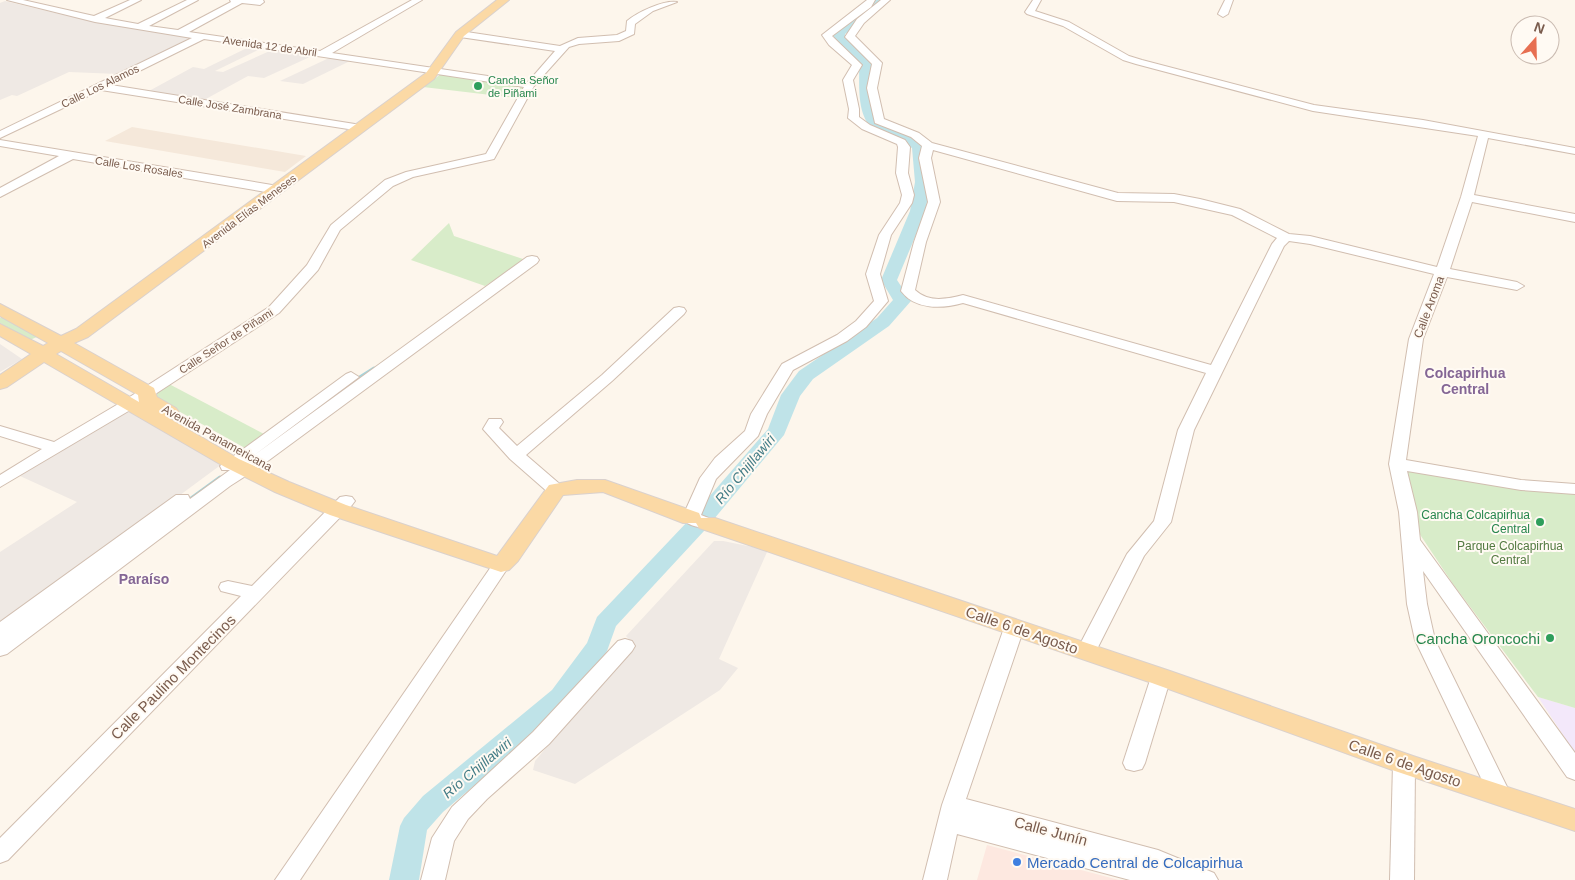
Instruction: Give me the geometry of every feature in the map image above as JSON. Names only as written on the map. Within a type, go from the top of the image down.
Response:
[{"type":"main road","name":"Avenida Elías Meneses","points":[[0,383],[52,349],[72,331],[274,190],[430,76],[460,34],[504,0]]},
{"type":"main road","name":"Avenida Panamericana","points":[[0,309],[52,349],[139,398],[243,462],[342,506],[505,560]]},
{"type":"main road","name":"Avenida Panamericana","points":[[0,329],[52,349]]},
{"type":"main road","name":"Calle 6 de Agosto","points":[[556,490],[577,486],[605,486],[698,520],[1161,677],[1404,764],[1575,820]]},
{"type":"main road","points":[[505,560],[556,490]]},
{"type":"street","name":"Avenida 12 de Abril","points":[[11,0],[94,20],[530,85]]},
{"type":"street","points":[[40,7],[57,0]]},
{"type":"street","points":[[94,20],[137,0]]},
{"type":"street","points":[[139,27],[194,0]]},
{"type":"street","points":[[234,0],[260,2]]},
{"type":"street","points":[[179,33],[241,0]]},
{"type":"street","points":[[322,54],[418,0]]},
{"type":"street","points":[[698,520],[708,478],[721,462],[752,433],[759,414],[787,366],[842,338],[861,324],[881,301],[873,274],[885,235],[906,203],[908,195],[907,184],[902,173],[904,147],[901,142],[866,127],[852,118],[854,109],[848,80],[857,65],[840,48],[830,42],[827,36],[868,5],[871,0]]},
{"type":"street","points":[[886,0],[878,10],[857,25],[850,37],[877,63],[872,88],[879,121],[915,135],[928,145],[1116,197],[1142,199],[1174,198],[1200,203],[1236,212],[1286,237],[1310,240],[1442,272],[1517,286]]},
{"type":"street","points":[[1037,0],[1030,12],[1066,24],[1126,58],[1313,108],[1423,123],[1575,151]]},
{"type":"street","points":[[1223,14],[1229,0]]},
{"type":"street","name":"Calle Señor de Piñami","points":[[0,482],[139,398],[274,310],[313,267],[335,228],[389,183],[410,174],[490,156],[530,85],[566,45],[619,38],[631,32],[630,23],[636,17],[664,2],[673,2]]},
{"type":"street","points":[[460,34],[563,49]]},
{"type":"street","name":"Calle Los Alamos","points":[[0,135],[201,37]]},
{"type":"street","name":"Calle José Zambrana","points":[[98,86],[358,127]]},
{"type":"street","name":"Calle Aroma","points":[[1411,543],[1408,512],[1397,464],[1416,339],[1442,272],[1467,197],[1484,134]]},
{"type":"street","name":"Calle Los Rosales","points":[[0,143],[274,190]]},
{"type":"street","points":[[928,145],[925,158],[934,202],[920,242],[908,291],[913,297],[940,304],[963,299],[1215,371]]},
{"type":"street","points":[[0,193],[69,156]]},
{"type":"street","points":[[1467,197],[1575,218]]},
{"type":"street","points":[[1086,652],[1136,554],[1162,522],[1186,430],[1278,244],[1286,237]]},
{"type":"street","points":[[0,632],[532,260]]},
{"type":"street","points":[[516,455],[607,378],[679,312]]},
{"type":"street","points":[[0,649],[351,377]]},
{"type":"street","points":[[495,422],[492,429],[516,455],[556,490]]},
{"type":"street","points":[[0,431],[55,448]]},
{"type":"street","points":[[1397,464],[1521,485],[1575,489]]},
{"type":"street","name":"Calle Paulino Montecinos","points":[[0,853],[342,506]]},
{"type":"street","points":[[1411,543],[1552,736],[1575,771]]},
{"type":"street","points":[[1411,543],[1417,604],[1424,640],[1500,795]]},
{"type":"street","points":[[287,880],[505,560]]},
{"type":"street","points":[[228,587],[256,593]]},
{"type":"street","points":[[935,880],[952,814],[1014,628]]},
{"type":"street","points":[[433,880],[443,838],[460,813],[479,792],[541,738],[625,646]]},
{"type":"street","points":[[1134,763],[1161,677]]},
{"type":"street","points":[[1402,880],[1404,764]]},
{"type":"street","name":"Calle Junín","points":[[952,814],[1157,877],[1190,873],[1206,880]]},
{"type":"shaded area","points":[[5,1],[85,20],[191,38],[118,74],[69,72],[17,96],[12,95],[0,100],[0,3]]},
{"type":"shaded area","points":[[251,46],[262,48],[215,71],[223,72],[272,50],[312,56],[264,78],[248,76],[204,100],[149,91],[193,67],[204,69]]},
{"type":"shaded area","points":[[329,58],[350,61],[303,84],[280,81]]},
{"type":"shaded area","points":[[132,127],[306,156],[285,172],[105,141]]},
{"type":"shaded area","points":[[0,344],[22,359],[0,372]]},
{"type":"shaded area","points":[[129,410],[222,464],[0,628],[0,552],[77,502],[20,476]]},
{"type":"shaded area","points":[[714,541],[768,550],[719,659],[738,668],[720,690],[575,784],[533,770],[535,761],[633,644],[626,636]]},
{"type":"shaded area","points":[[1538,697],[1575,708],[1575,753]]},
{"type":"shaded area","name":"Mercado Central de Colcapirhua","points":[[987,845],[1119,880],[977,880]]},
{"type":"green space","points":[[441,74],[525,86],[517,98],[423,87]]},
{"type":"green space","points":[[449,223],[454,236],[526,260],[485,286],[411,260]]},
{"type":"green space","points":[[6,317],[39,336],[30,340],[0,323],[0,318]]},
{"type":"green space","points":[[169,384],[264,434],[245,448],[155,398],[154,393]]},
{"type":"green space","name":"Parque Colcapirhua Central","points":[[1414,469],[1575,494],[1575,708],[1538,697],[1453,584],[1415,527],[1408,472]]},
{"type":"waterway","name":"Río Chijllawiri","points":[[404,880],[414,826],[433,804],[561,697],[598,645],[605,623],[696,526],[777,431],[791,395],[806,375],[883,322],[902,301],[889,280],[918,211],[922,182],[919,146],[881,129],[873,121],[866,96],[865,62],[839,39],[839,33],[870,9],[878,0]]},
{"type":"waterway","points":[[355,380],[374,368]]},
{"type":"waterway","points":[[187,501],[220,477]]},
{"type":"place","name":"Cancha Señor de Piñami","points":[[478,86]]},
{"type":"place","name":"Cancha Colcapirhua Central","points":[[1540,522]]},
{"type":"place","name":"Cancha Oroncochi","points":[[1550,638]]},
{"type":"place","name":"Mercado Central de Colcapirhua","points":[[1017,862]]},
{"type":"district","name":"Colcapirhua Central","points":[[1465,382]]},
{"type":"district","name":"Paraíso","points":[[144,579]]}]
